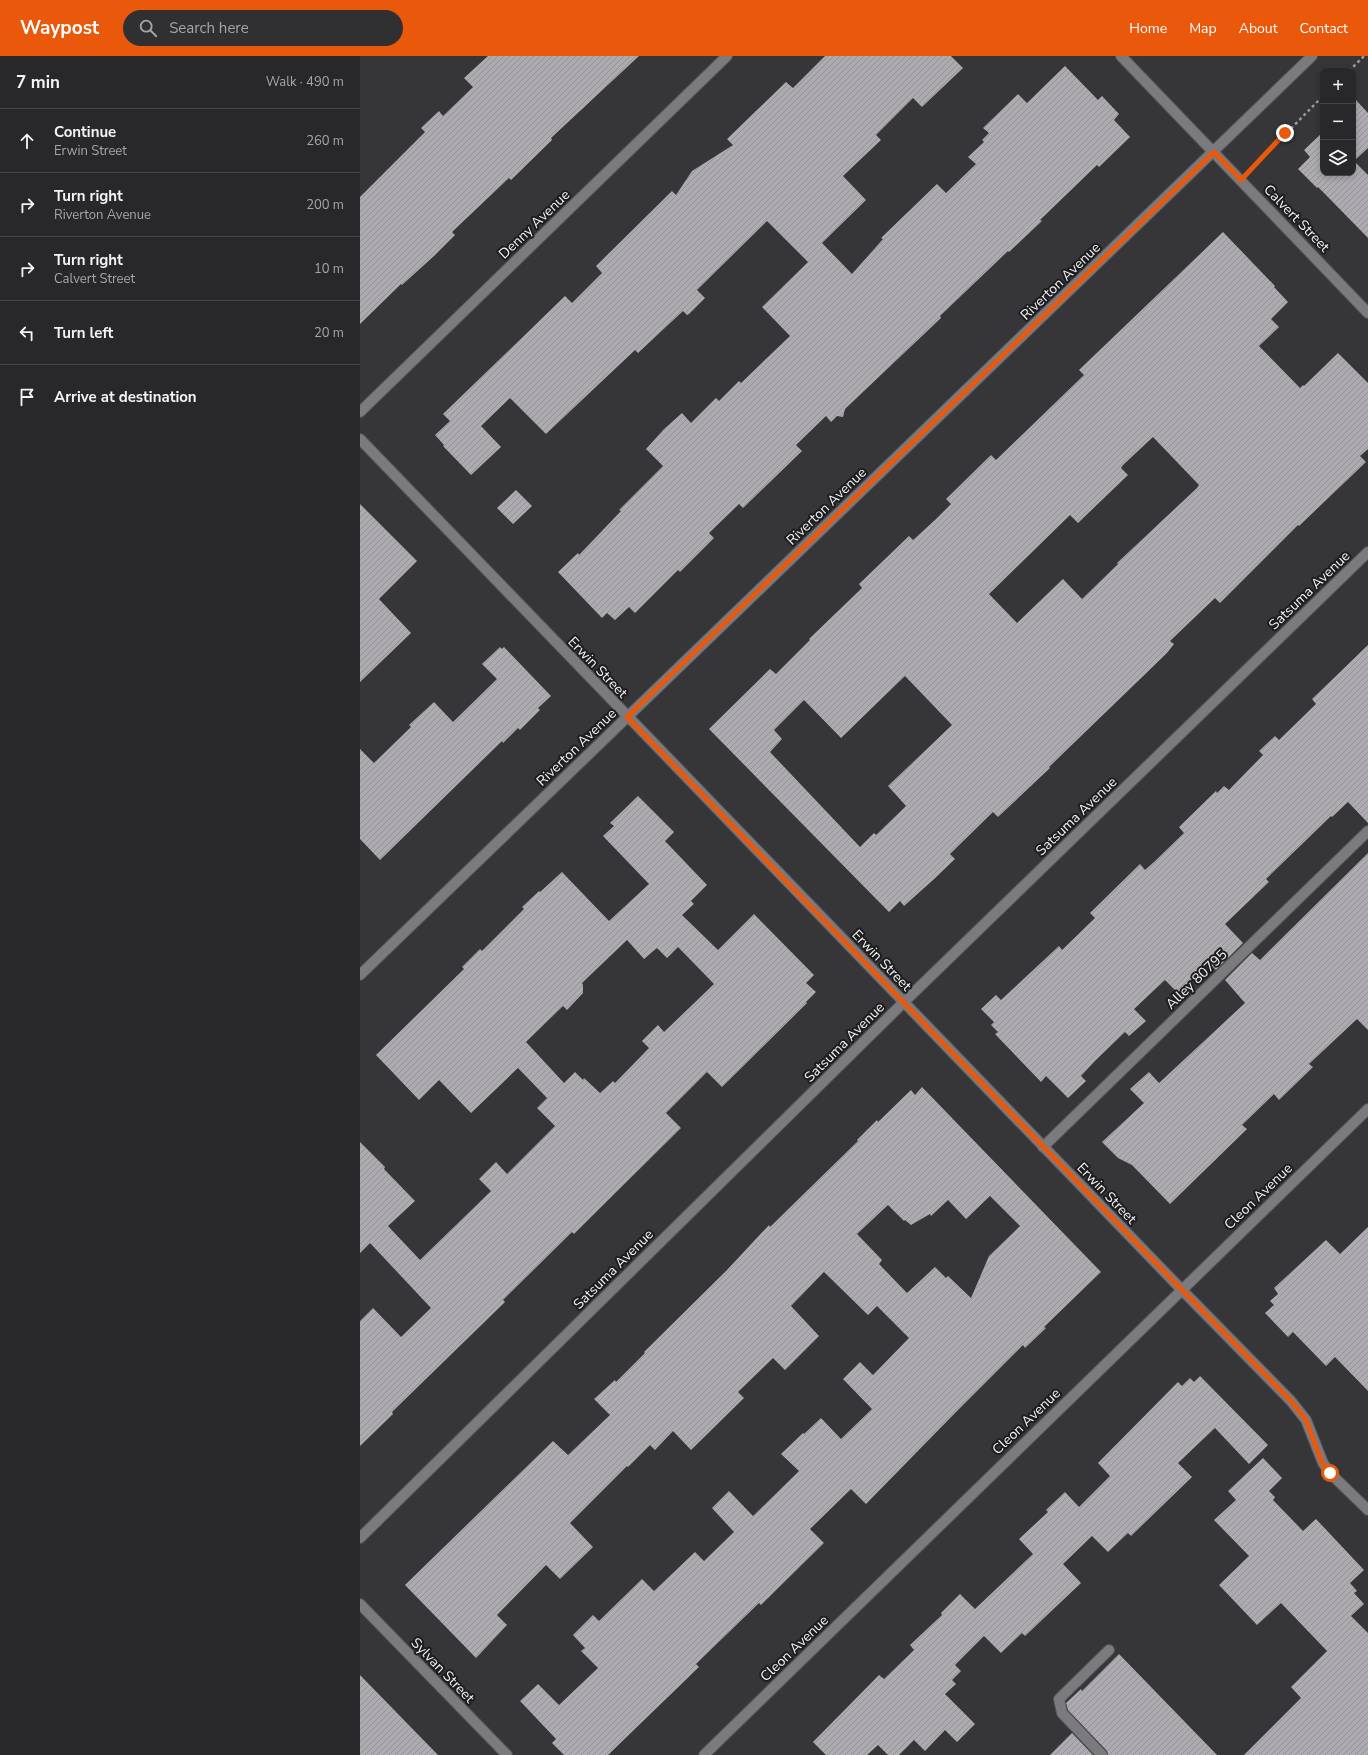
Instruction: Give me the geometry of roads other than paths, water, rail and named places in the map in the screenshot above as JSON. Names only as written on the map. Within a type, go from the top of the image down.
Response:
[{"type":"street","name":"Denny Avenue","points":[[360,412],[727,56]]},
{"type":"street","name":"Calvert Street","points":[[1122,56],[1368,313]]},
{"type":"street","name":"Riverton Avenue","points":[[360,975],[1312,56]]},
{"type":"street","name":"Erwin Street","points":[[360,439],[1043,1147],[1291,1401],[1306,1420],[1322,1463],[1330,1473],[1368,1510]]},
{"type":"street","name":"Satsuma Avenue","points":[[360,1538],[904,1002],[1368,552]]},
{"type":"street","name":"Alley 80795","points":[[1043,1147],[1368,831]]},
{"type":"street","name":"Cleon Avenue","points":[[704,1755],[1181,1289],[1368,1109]]},
{"type":"street","name":"Sylvan Street","points":[[360,1604],[507,1755]]},
{"type":"street","points":[[1102,1755],[1062,1713],[1059,1699],[1109,1650]]}]
